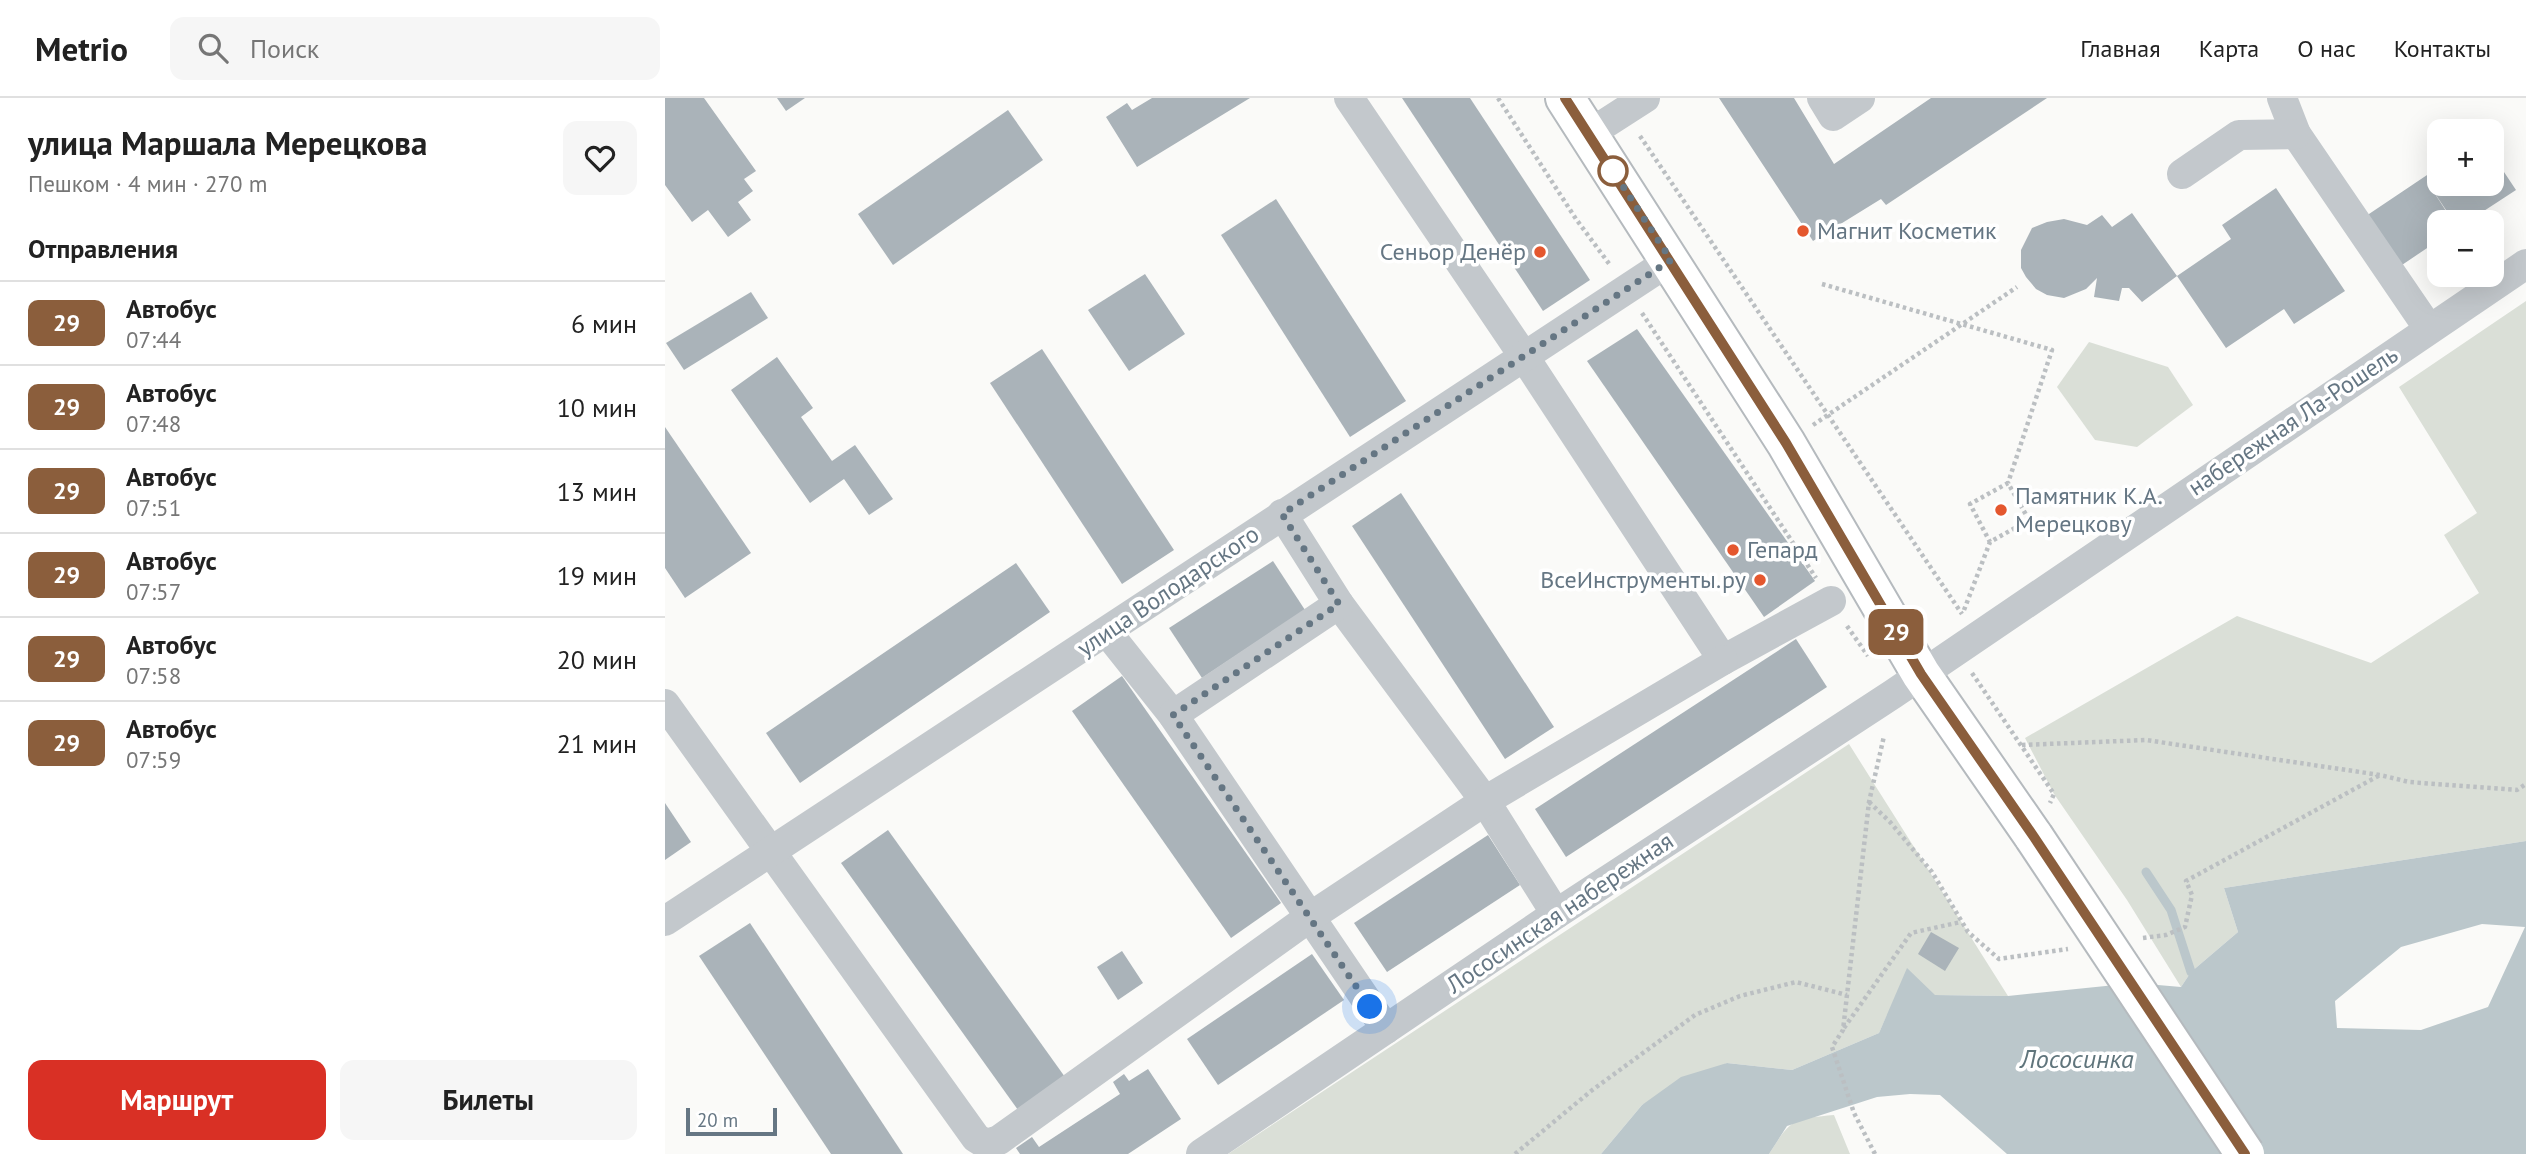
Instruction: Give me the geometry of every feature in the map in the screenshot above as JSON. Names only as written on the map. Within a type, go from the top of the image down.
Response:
[{"type":"main road","points":[[1565,98],[1786,443],[1907,684],[2034,837],[2245,1154]]},
{"type":"street","points":[[1349,98],[1523,355],[1723,660]]},
{"type":"street","points":[[1822,98],[1833,116],[1860,98]]},
{"type":"street","points":[[2282,98],[2296,134],[2429,328]]},
{"type":"street","points":[[1589,134],[1635,105]]},
{"type":"street","points":[[2182,174],[2239,135],[2296,134]]},
{"type":"street","name":"улица Володарского","points":[[665,921],[1671,260]]},
{"type":"street","name":"набережная Ла-Рошель","points":[[1907,684],[2526,264]]},
{"type":"street","points":[[1282,514],[1339,604],[1485,801],[1556,914]]},
{"type":"street","points":[[665,704],[976,1138],[986,1144],[999,1140],[1310,917],[1485,801],[1723,660],[1831,601]]},
{"type":"street","points":[[1173,715],[1339,604]]},
{"type":"street","points":[[1107,632],[1173,715],[1386,1029]]},
{"type":"street","name":"Лососинская набережная","points":[[1201,1154],[1556,914],[1907,684]]},
{"type":"path","points":[[1498,98],[1831,601],[1907,684],[1869,802],[1843,1030]]},
{"type":"path","points":[[1635,105],[1829,414],[1962,614]]},
{"type":"path","points":[[1822,284],[2052,350],[2008,483],[1970,504],[1990,542]]},
{"type":"path","points":[[1786,443],[2017,288]]},
{"type":"path","points":[[2008,483],[2029,520]]},
{"type":"path","points":[[2096,527],[2029,520],[1990,542],[1962,614],[1957,650],[2021,745],[2147,740],[2380,775],[2409,782],[2517,790],[2526,784]]},
{"type":"path","points":[[2140,938],[2166,935],[2185,927],[2192,895],[2186,881],[2380,775]]},
{"type":"path","points":[[1869,802],[1890,822],[1932,872],[1968,932],[1999,959],[2076,948]]},
{"type":"path","points":[[1875,1154],[1854,1113],[1832,1046],[1911,933],[1961,922]]},
{"type":"path","points":[[1515,1154],[1591,1091],[1695,1015],[1740,996],[1796,982],[1847,995]]},
{"type":"shaded area","points":[[2526,301],[2526,841],[2224,888],[2238,932],[2191,972],[2181,987],[2127,900],[2054,794],[2025,738],[2237,616],[2371,663],[2479,593],[2444,535],[2477,513],[2399,387]]},
{"type":"shaded area","points":[[2089,342],[2168,367],[2193,405],[2137,447],[2095,440],[2057,387]]},
{"type":"shaded area","points":[[1849,744],[2008,996],[1935,995],[1887,1015],[1879,1033],[1792,1070],[1727,1063],[1642,1105],[1601,1154],[1228,1154]]},
{"type":"shaded area","points":[[1834,1115],[1850,1154],[1769,1154],[1788,1127],[1794,1123]]},
{"type":"water","name":"Лососинка","points":[[2526,841],[2526,1154],[2007,1154],[1940,1095],[1910,1094],[1877,1097],[1787,1126],[1769,1154],[1601,1154],[1642,1105],[1681,1077],[1727,1063],[1792,1070],[1879,1033],[1907,968],[1935,995],[2008,996],[2135,983],[2181,987],[2191,972],[2238,932],[2224,888]],"holes":[[[2482,924],[2525,927],[2488,1007],[2421,1030],[2337,1028],[2335,1001],[2401,947]]]},
{"type":"building","points":[[665,98],[704,98],[756,171],[744,179],[753,191],[738,202],[751,220],[728,237],[708,210],[692,222],[665,185]]},
{"type":"building","points":[[777,98],[805,98],[786,111]]},
{"type":"building","points":[[1152,98],[1250,98],[1137,167],[1106,117],[1127,103],[1132,110]]},
{"type":"building","points":[[1402,98],[1470,98],[1590,280],[1543,311]]},
{"type":"building","points":[[1719,98],[1794,98],[1834,164],[1931,98],[2047,98],[1886,205],[1881,199],[1813,241]]},
{"type":"building","points":[[1008,110],[1043,160],[893,265],[858,214]]},
{"type":"building","points":[[2504,172],[2516,190],[2485,210],[2446,210],[2437,196],[2504,196]]},
{"type":"building","points":[[2427,175],[2427,196],[2436,196],[2445,210],[2427,210],[2427,248],[2399,267],[2366,216]]},
{"type":"building","points":[[2276,188],[2345,291],[2294,324],[2284,309],[2226,348],[2177,276],[2231,239],[2222,225]]},
{"type":"building","points":[[1276,199],[1406,401],[1350,437],[1221,235]]},
{"type":"building","points":[[2132,213],[2177,276],[2142,302],[2129,288],[2122,288],[2119,301],[2094,297],[2097,278],[2086,289],[2064,298],[2047,295],[2036,289],[2021,268],[2021,250],[2032,228],[2064,219],[2087,225],[2102,215],[2112,227]]},
{"type":"building","points":[[1145,274],[1185,334],[1129,371],[1088,310]]},
{"type":"building","points":[[751,292],[768,318],[684,370],[666,343]]},
{"type":"building","points":[[1637,329],[1815,581],[1764,617],[1587,361]]},
{"type":"building","points":[[1042,349],[1174,550],[1122,584],[990,383]]},
{"type":"building","points":[[777,357],[813,408],[801,417],[832,461],[855,445],[893,499],[869,515],[844,479],[810,503],[731,390]]},
{"type":"building","points":[[665,427],[751,553],[685,598],[665,568]]},
{"type":"building","points":[[1401,493],[1554,727],[1505,759],[1352,526]]},
{"type":"building","points":[[1273,561],[1305,610],[1202,678],[1169,628]]},
{"type":"building","points":[[1016,563],[1050,612],[800,783],[766,733]]},
{"type":"building","points":[[1796,639],[1827,687],[1566,857],[1535,809]]},
{"type":"building","points":[[1122,676],[1281,903],[1231,938],[1072,711]]},
{"type":"building","points":[[665,803],[691,842],[665,860]]},
{"type":"building","points":[[888,830],[1065,1077],[1018,1110],[841,863]]},
{"type":"building","points":[[1488,835],[1520,885],[1387,972],[1354,923]]},
{"type":"building","points":[[750,923],[903,1154],[831,1154],[699,956]]},
{"type":"building","points":[[1931,932],[1959,948],[1945,971],[1918,954]]},
{"type":"building","points":[[1122,951],[1143,983],[1118,1000],[1097,967]]},
{"type":"building","points":[[1312,954],[1344,1000],[1218,1085],[1187,1039]]},
{"type":"building","points":[[1148,1069],[1181,1119],[1128,1154],[1020,1154],[1016,1148],[1032,1137],[1039,1147],[1120,1094],[1113,1082],[1124,1074],[1129,1081]]},
{"type":"waterway","points":[[2146,872],[2171,910],[2191,972]]},
{"type":"bus line","name":"29","points":[[1565,98],[1786,443],[1921,674],[2034,837],[2245,1154]]},
{"type":"place","name":"Магнит Косметик","points":[[1803,231]]},
{"type":"place","name":"Сеньор Денёр","points":[[1540,252]]},
{"type":"place","name":"Памятник К.А. Мерецкову","points":[[2001,510]]},
{"type":"place","name":"Гепард","points":[[1733,550]]},
{"type":"place","name":"ВсеИнструменты.ру","points":[[1760,580]]},
{"type":"route","points":[[1370,1007],[1173,715],[1339,604],[1282,514],[1671,260],[1613,171]]}]
